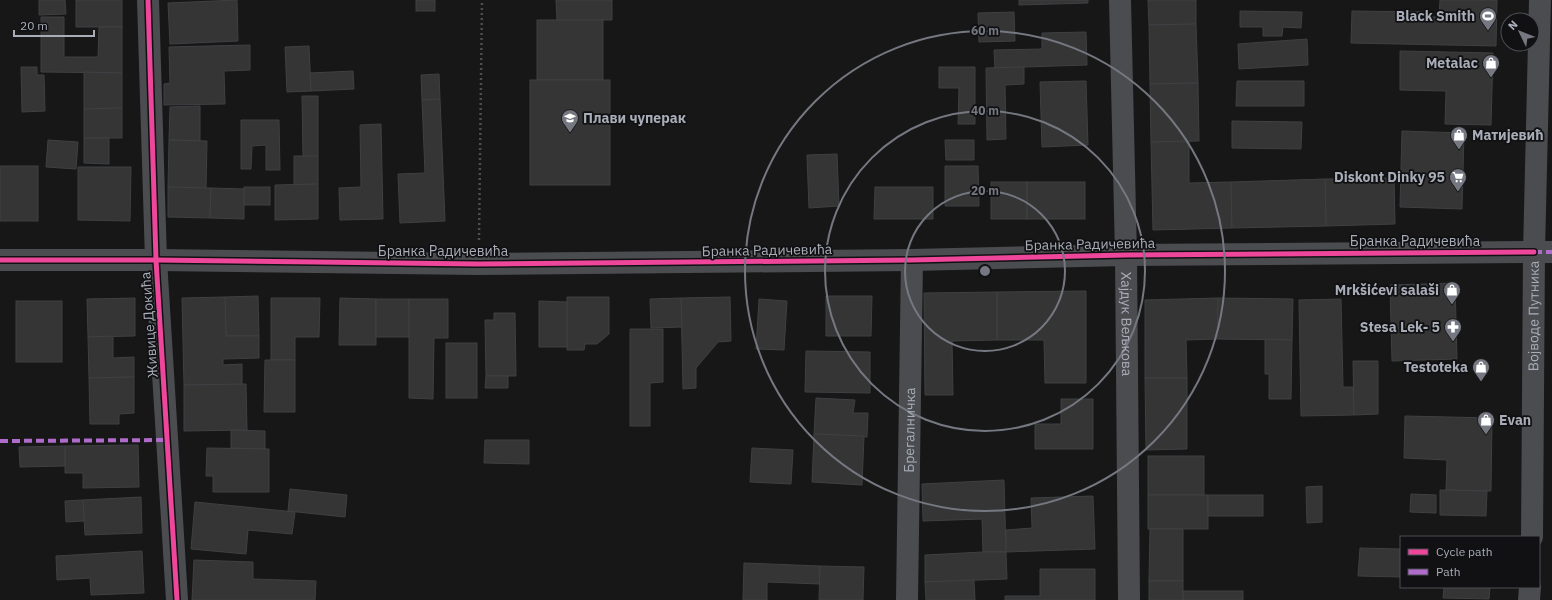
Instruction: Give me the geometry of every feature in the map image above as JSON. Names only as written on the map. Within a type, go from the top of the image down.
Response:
[{"type":"street","name":"Живице Докића","points":[[148,0],[156,260],[177,600]]},
{"type":"street","name":"Хајдук Вељкова","points":[[1120,0],[1126,255],[1129,600]]},
{"type":"street","name":"Војводе Путника","points":[[1532,536],[1543,252],[1540,0]]},
{"type":"street","name":"Бранка Радичевића","points":[[0,260],[156,260],[478,264],[912,260],[1126,255],[1543,252]]},
{"type":"street","name":"Брегалничка","points":[[907,600],[912,260]]},
{"type":"street","points":[[1529,600],[1530,588]]},
{"type":"path","points":[[478,264],[482,0]]},
{"type":"building","points":[[39,0],[65,0],[66,14],[39,15]]},
{"type":"building","points":[[76,0],[122,0],[122,27],[76,27]]},
{"type":"building","points":[[237,0],[238,41],[170,44],[168,3]]},
{"type":"building","points":[[416,0],[435,0],[435,11],[416,11]]},
{"type":"building","points":[[556,0],[612,0],[612,20],[557,20]]},
{"type":"building","points":[[1019,0],[1088,0],[1088,3],[1019,5]]},
{"type":"building","points":[[1148,0],[1196,0],[1196,24],[1149,25]]},
{"type":"building","points":[[1440,0],[1497,0],[1496,46],[1351,43],[1352,11],[1424,12],[1423,17],[1439,17]]},
{"type":"building","points":[[1240,11],[1302,12],[1301,28],[1283,27],[1282,36],[1263,36],[1263,27],[1240,27]]},
{"type":"building","points":[[1014,12],[1015,41],[979,42],[978,13]]},
{"type":"building","points":[[41,17],[64,17],[64,57],[98,57],[99,27],[122,27],[122,73],[41,72]]},
{"type":"building","points":[[537,20],[603,20],[603,80],[537,80]]},
{"type":"building","points":[[1196,24],[1198,83],[1150,84],[1149,25]]},
{"type":"building","points":[[1086,32],[1087,65],[995,68],[994,50],[1042,49],[1042,33]]},
{"type":"building","points":[[1307,39],[1308,65],[1239,69],[1238,44]]},
{"type":"building","points":[[250,45],[250,70],[224,71],[225,104],[164,105],[164,84],[170,83],[169,47]]},
{"type":"building","points":[[309,46],[311,91],[287,92],[285,47]]},
{"type":"building","points":[[1400,51],[1493,53],[1491,125],[1445,124],[1446,91],[1400,90]]},
{"type":"building","points":[[21,67],[37,67],[37,75],[44,75],[45,111],[22,112]]},
{"type":"building","points":[[939,67],[975,67],[975,124],[958,124],[959,88],[939,88]]},
{"type":"building","points":[[1024,67],[1024,84],[1005,85],[1006,139],[987,140],[986,68]]},
{"type":"building","points":[[353,71],[354,89],[311,91],[310,73]]},
{"type":"building","points":[[84,72],[122,73],[122,108],[84,109]]},
{"type":"building","points":[[439,74],[440,99],[422,100],[421,75]]},
{"type":"building","name":"Плави чуперак","points":[[530,80],[610,80],[610,185],[530,185]]},
{"type":"building","points":[[1086,81],[1088,145],[1042,147],[1040,82]]},
{"type":"building","points":[[1237,81],[1304,81],[1304,106],[1236,106]]},
{"type":"building","points":[[1198,83],[1199,141],[1151,142],[1150,84]]},
{"type":"building","points":[[302,96],[318,96],[318,156],[303,157]]},
{"type":"building","points":[[440,99],[445,221],[400,223],[398,174],[425,173],[422,100]]},
{"type":"building","points":[[200,106],[200,141],[169,140],[170,107]]},
{"type":"building","points":[[122,108],[122,138],[84,138],[84,109]]},
{"type":"building","points":[[241,120],[279,120],[280,170],[266,170],[266,145],[252,146],[251,169],[241,169]]},
{"type":"building","points":[[1232,121],[1302,122],[1301,149],[1232,148]]},
{"type":"building","points":[[381,124],[383,219],[340,220],[339,188],[361,187],[360,125]]},
{"type":"building","points":[[1402,131],[1464,133],[1462,209],[1400,207]]},
{"type":"building","points":[[84,138],[109,138],[109,164],[84,163]]},
{"type":"building","points":[[48,140],[78,142],[76,169],[46,167]]},
{"type":"building","points":[[169,140],[207,141],[206,188],[168,187]]},
{"type":"building","points":[[945,140],[974,140],[974,160],[946,160]]},
{"type":"building","points":[[1189,141],[1189,183],[1231,182],[1232,228],[1153,230],[1151,142]]},
{"type":"building","points":[[837,154],[839,206],[809,208],[807,155]]},
{"type":"building","points":[[294,156],[318,156],[318,184],[294,185]]},
{"type":"building","points":[[0,166],[38,166],[38,221],[0,221]]},
{"type":"building","points":[[945,166],[978,166],[979,206],[945,206]]},
{"type":"building","points":[[78,167],[131,167],[130,221],[78,220]]},
{"type":"building","points":[[1394,178],[1395,224],[1326,226],[1325,179]]},
{"type":"building","points":[[1325,179],[1326,226],[1232,228],[1231,182]]},
{"type":"building","points":[[991,182],[1027,182],[1027,219],[991,219]]},
{"type":"building","points":[[1027,182],[1085,182],[1085,219],[1027,219]]},
{"type":"building","points":[[318,184],[318,219],[275,220],[275,185]]},
{"type":"building","points":[[168,187],[211,188],[210,218],[168,217]]},
{"type":"building","points":[[244,187],[270,187],[270,205],[244,205]]},
{"type":"building","points":[[875,187],[933,187],[933,219],[874,219]]},
{"type":"building","points":[[211,188],[244,189],[244,219],[210,218]]},
{"type":"building","points":[[1455,283],[1457,359],[1392,361],[1390,285]]},
{"type":"building","points":[[1086,291],[1086,383],[1045,383],[1044,340],[997,340],[997,292]]},
{"type":"building","points":[[997,292],[997,340],[952,341],[953,395],[925,395],[924,293]]},
{"type":"building","points":[[258,296],[259,336],[226,336],[225,297]]},
{"type":"building","points":[[826,296],[872,296],[871,336],[826,336]]},
{"type":"building","points":[[225,297],[226,336],[259,336],[259,358],[223,359],[223,365],[242,364],[242,385],[184,385],[182,298]]},
{"type":"building","points":[[567,297],[609,297],[609,334],[597,344],[585,344],[584,350],[567,350]]},
{"type":"building","points":[[730,297],[731,341],[718,342],[696,368],[696,388],[683,389],[681,298]]},
{"type":"building","points":[[135,298],[135,336],[88,337],[87,299]]},
{"type":"building","points":[[271,298],[320,298],[319,337],[295,337],[295,360],[271,360]]},
{"type":"building","points":[[340,298],[376,299],[376,345],[339,345]]},
{"type":"building","points":[[681,298],[682,327],[651,328],[650,299]]},
{"type":"building","points":[[1218,298],[1293,299],[1292,340],[1217,339]]},
{"type":"building","points":[[1218,298],[1217,339],[1186,340],[1187,378],[1145,378],[1145,300]]},
{"type":"building","points":[[376,299],[409,299],[409,337],[376,337]]},
{"type":"building","points":[[409,299],[448,299],[448,338],[434,338],[433,399],[409,398]]},
{"type":"building","points":[[759,299],[787,301],[784,350],[756,349]]},
{"type":"building","points":[[1341,299],[1343,387],[1353,387],[1354,415],[1301,416],[1299,300]]},
{"type":"building","points":[[16,301],[62,301],[62,362],[16,362]]},
{"type":"building","points":[[539,301],[567,302],[567,347],[539,347]]},
{"type":"building","points":[[494,313],[515,313],[516,376],[486,376],[485,320],[494,320]]},
{"type":"building","points":[[630,329],[663,329],[663,382],[650,383],[650,426],[630,426]]},
{"type":"building","points":[[113,336],[113,358],[134,357],[134,377],[89,378],[88,337]]},
{"type":"building","points":[[1265,339],[1292,340],[1291,399],[1269,399],[1269,374],[1265,374]]},
{"type":"building","points":[[446,343],[477,343],[477,398],[446,398]]},
{"type":"building","points":[[806,351],[870,352],[870,393],[805,392]]},
{"type":"building","points":[[265,360],[295,360],[295,412],[264,412]]},
{"type":"building","points":[[1353,361],[1378,361],[1378,414],[1354,415]]},
{"type":"building","points":[[486,376],[508,376],[508,388],[485,388]]},
{"type":"building","points":[[134,377],[134,413],[119,414],[119,424],[90,424],[89,378]]},
{"type":"building","points":[[1145,378],[1187,378],[1187,449],[1146,450]]},
{"type":"building","points":[[246,384],[247,430],[184,431],[184,385]]},
{"type":"building","points":[[816,398],[855,400],[853,413],[868,413],[867,437],[814,434]]},
{"type":"building","points":[[1061,399],[1093,399],[1093,449],[1035,449],[1035,424],[1061,424]]},
{"type":"building","points":[[1405,416],[1492,418],[1491,491],[1446,490],[1447,460],[1404,458]]},
{"type":"building","points":[[231,430],[265,431],[265,449],[231,448]]},
{"type":"building","points":[[814,434],[864,436],[862,485],[812,482]]},
{"type":"building","points":[[485,440],[529,440],[529,464],[484,463]]},
{"type":"building","points":[[138,445],[139,487],[83,488],[83,473],[65,473],[65,446]]},
{"type":"building","points":[[65,446],[65,466],[20,467],[19,447]]},
{"type":"building","points":[[207,448],[269,449],[269,492],[213,492],[213,476],[206,476]]},
{"type":"building","points":[[752,448],[793,450],[791,484],[750,482]]},
{"type":"building","points":[[1148,456],[1204,456],[1204,495],[1148,495]]},
{"type":"building","points":[[1004,480],[1006,552],[983,552],[982,519],[923,521],[922,484]]},
{"type":"building","points":[[1322,486],[1322,522],[1307,523],[1306,487]]},
{"type":"building","points":[[290,489],[347,495],[345,517],[288,511]]},
{"type":"building","points":[[1440,490],[1487,491],[1486,516],[1440,515]]},
{"type":"building","points":[[1411,494],[1436,495],[1436,513],[1410,512]]},
{"type":"building","points":[[1148,495],[1208,495],[1208,529],[1148,529]]},
{"type":"building","points":[[1208,495],[1263,495],[1263,516],[1208,516]]},
{"type":"building","points":[[1093,496],[1095,549],[1006,552],[1006,530],[1032,528],[1031,498]]},
{"type":"building","points":[[141,497],[142,533],[85,535],[83,500]]},
{"type":"building","points":[[83,500],[84,521],[66,522],[65,501]]},
{"type":"building","points":[[195,502],[295,512],[292,534],[248,530],[246,554],[191,549]]},
{"type":"building","points":[[1150,529],[1183,529],[1183,581],[1149,581]]},
{"type":"building","points":[[1360,548],[1400,549],[1400,577],[1358,576]]},
{"type":"building","points":[[142,551],[144,593],[91,595],[90,578],[57,580],[56,556]]},
{"type":"building","points":[[1006,552],[1007,579],[925,582],[925,555]]},
{"type":"building","points":[[194,560],[253,562],[253,579],[316,581],[315,600],[192,600]]},
{"type":"building","points":[[744,563],[820,566],[820,584],[767,582],[767,600],[743,600]]},
{"type":"building","points":[[820,566],[864,567],[863,600],[819,600]]},
{"type":"building","points":[[1040,569],[1095,569],[1095,600],[1005,600],[1005,596],[1040,596]]},
{"type":"building","points":[[974,580],[975,600],[926,600],[925,582]]},
{"type":"building","points":[[1149,581],[1183,581],[1183,600],[1149,600]]},
{"type":"building","points":[[1444,588],[1490,588],[1489,599],[1443,598]]},
{"type":"building","points":[[1183,591],[1243,591],[1243,600],[1183,600]]},
{"type":"marked path","points":[[1534,252],[1552,252]]},
{"type":"marked path","points":[[0,441],[168,440]]},
{"type":"cycle path","points":[[148,0],[156,260],[177,600]]},
{"type":"cycle path","points":[[0,260],[156,260],[478,264],[912,260],[1126,255],[1534,252]]},
{"type":"place","name":"Black Smith","points":[[1488,31]]},
{"type":"place","name":"Metalac","points":[[1491,78]]},
{"type":"place","name":"Плави чуперак","points":[[570,133]]},
{"type":"place","name":"Матијевић","points":[[1459,150]]},
{"type":"place","name":"Diskont Dinky 95","points":[[1458,192]]},
{"type":"place","name":"Mrkšićevi salaši","points":[[1452,305]]},
{"type":"place","name":"Stesa Lek- 5","points":[[1453,342]]},
{"type":"place","name":"Testoteka","points":[[1481,382]]},
{"type":"place","name":"Evan","points":[[1486,435]]}]
